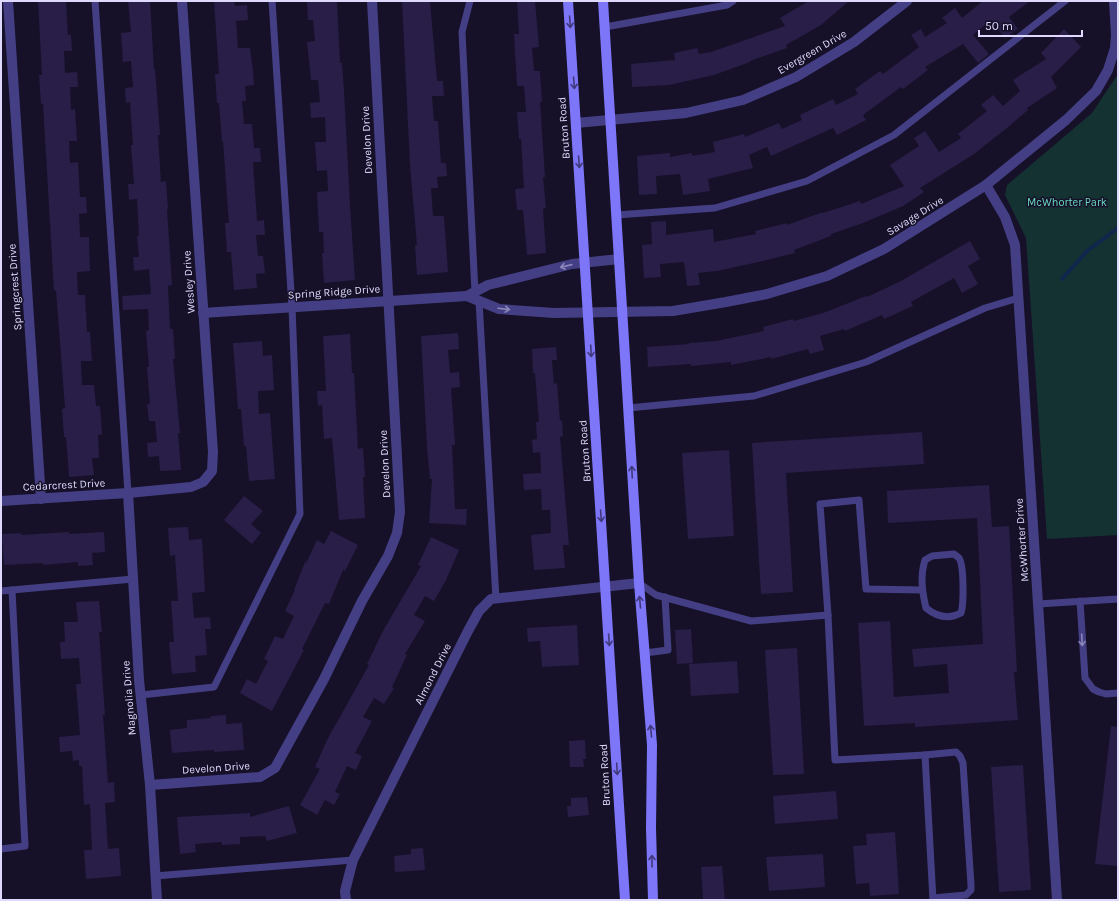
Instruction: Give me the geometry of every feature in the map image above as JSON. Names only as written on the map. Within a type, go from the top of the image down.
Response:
[{"type":"main road","name":"Bruton Road","points":[[568,1],[625,900]]},
{"type":"main road","points":[[603,1],[639,584],[652,745],[651,828],[653,900]]},
{"type":"street","name":"Springcrest Drive","points":[[8,1],[41,499]]},
{"type":"street","name":"Wesley Drive","points":[[128,493],[191,486],[203,482],[212,471],[212,452],[182,1]]},
{"type":"street","name":"Develon Drive","points":[[150,785],[260,777],[275,768],[324,678],[362,601],[388,556],[396,533],[400,512],[372,1]]},
{"type":"street","name":"Evergreen Drive","points":[[576,123],[686,113],[744,100],[796,77],[854,42],[907,1]]},
{"type":"street","name":"Savage Drive","points":[[622,312],[673,311],[726,302],[767,294],[827,276],[884,249],[986,185],[1066,120],[1096,91],[1108,70],[1116,48],[1114,1]]},
{"type":"street","name":"McWhorter Drive","points":[[986,185],[1005,217],[1015,245],[1057,900]]},
{"type":"street","name":"Spring Ridge Drive","points":[[474,296],[488,285],[585,262],[619,259]]},
{"type":"street","name":"Spring Ridge Drive","points":[[203,313],[388,300],[474,296],[498,309],[554,314],[622,312]]},
{"type":"street","name":"Cedarcrest Drive","points":[[1,501],[128,493]]},
{"type":"street","name":"Magnolia Drive","points":[[128,493],[141,695],[150,785],[157,900]]},
{"type":"street","name":"Almond Drive","points":[[346,900],[345,891],[353,860],[479,611],[491,599],[639,584]]},
{"type":"lane","points":[[95,1],[128,493]]},
{"type":"lane","points":[[141,695],[214,687],[300,514],[292,307],[272,1]]},
{"type":"lane","points":[[470,1],[462,32],[474,296],[496,599]]},
{"type":"lane","points":[[605,27],[727,5],[733,1]]},
{"type":"lane","points":[[616,215],[715,208],[807,181],[894,135],[1065,1]]},
{"type":"lane","points":[[628,408],[754,396],[866,362],[985,308],[1018,298]]},
{"type":"lane","points":[[922,590],[866,589],[859,500],[820,504],[836,760],[925,754],[956,752],[960,756],[963,763],[971,885],[970,890],[966,895],[933,899],[925,754]]},
{"type":"lane","points":[[954,554],[960,559],[962,566],[963,606],[961,613],[954,617],[938,617],[926,608],[922,590],[922,569],[925,560],[932,556],[954,554]]},
{"type":"lane","points":[[1,591],[133,579]]},
{"type":"lane","points":[[639,584],[656,595],[751,620],[828,615]]},
{"type":"lane","points":[[1,849],[25,846],[12,590]]},
{"type":"lane","points":[[645,653],[668,650],[664,597]]},
{"type":"lane","points":[[1038,604],[1118,599]]},
{"type":"lane","points":[[1080,601],[1085,678],[1093,689],[1099,692],[1106,694],[1118,693]]},
{"type":"lane","points":[[156,876],[353,860]]},
{"type":"green space","name":"McWhorter Park","points":[[1118,74],[1118,535],[1047,539],[1026,238],[1005,195],[1007,185],[1092,113]]},
{"type":"building","points":[[38,1],[66,1],[68,35],[71,35],[72,51],[64,51],[65,73],[77,72],[78,87],[70,87],[71,110],[75,109],[77,141],[69,141],[70,163],[78,162],[80,197],[86,197],[87,213],[79,214],[80,237],[89,237],[90,271],[77,272],[78,295],[85,295],[87,332],[90,332],[92,361],[81,361],[82,385],[94,385],[96,406],[100,406],[102,434],[98,435],[99,458],[92,458],[94,475],[69,477],[66,437],[64,437],[62,409],[65,408],[56,290],[54,291],[43,104],[41,104],[39,75],[42,75]]},
{"type":"building","points":[[128,1],[150,1],[160,135],[158,135],[161,182],[166,181],[168,209],[172,285],[168,286],[170,329],[173,329],[175,359],[173,359],[180,433],[178,433],[181,470],[160,471],[159,456],[148,457],[147,443],[157,442],[155,421],[149,421],[147,404],[150,404],[146,331],[149,330],[148,309],[123,310],[122,296],[151,294],[149,269],[134,271],[133,257],[139,257],[137,236],[139,236],[137,199],[129,200],[128,184],[134,184],[131,145],[133,145],[130,102],[126,103],[125,88],[133,87],[131,61],[123,62],[121,33],[131,32]]},
{"type":"building","points":[[214,1],[234,1],[235,6],[247,5],[248,20],[236,21],[238,48],[250,48],[253,71],[254,85],[245,86],[246,101],[242,101],[244,124],[252,124],[254,148],[260,148],[261,162],[253,162],[257,221],[264,220],[265,235],[256,235],[258,256],[263,256],[265,273],[256,274],[257,288],[234,290],[231,252],[227,252],[225,223],[229,223],[223,141],[222,142],[219,103],[217,103],[215,74],[219,74]]},
{"type":"building","points":[[307,1],[337,1],[355,280],[324,283],[322,253],[324,253],[323,232],[319,232],[317,192],[328,191],[327,170],[317,171],[315,142],[326,142],[325,117],[311,118],[310,103],[320,102],[318,80],[311,80],[307,42],[315,41],[313,20],[308,20]]},
{"type":"building","points":[[402,1],[430,1],[437,81],[443,81],[444,96],[432,96],[434,121],[438,121],[441,163],[446,163],[447,176],[437,177],[438,188],[431,188],[433,216],[444,216],[448,272],[417,275],[415,245],[417,245],[410,165]]},
{"type":"building","points":[[517,1],[535,1],[539,47],[532,48],[534,71],[540,71],[542,102],[540,102],[545,177],[543,177],[546,208],[543,209],[546,253],[527,255],[523,210],[517,210],[515,189],[524,188],[521,139],[519,139],[517,112],[526,112],[524,86],[517,86],[514,34],[519,34]]},
{"type":"building","points":[[809,1],[849,1],[821,25],[786,45],[787,48],[714,75],[669,85],[632,87],[631,64],[675,60],[674,53],[697,48],[699,54],[711,52],[785,26],[780,18]]},
{"type":"building","points":[[983,1],[1030,1],[1009,17],[1018,29],[1005,38],[991,20],[973,35],[989,54],[978,63],[963,44],[925,67],[928,70],[903,89],[901,87],[863,115],[866,120],[837,135],[833,128],[771,156],[767,147],[749,155],[753,168],[708,179],[710,191],[683,195],[680,174],[656,176],[657,194],[639,195],[637,156],[670,153],[670,157],[692,153],[692,156],[715,152],[713,142],[744,134],[745,137],[779,123],[782,129],[802,120],[800,115],[833,99],[836,105],[858,94],[855,89],[880,71],[883,74],[919,47],[911,35],[921,29],[925,37],[947,23],[942,18],[955,8],[962,18]]},
{"type":"building","points":[[1064,29],[1081,47],[1051,77],[1057,88],[1027,108],[1028,110],[974,154],[920,188],[924,192],[903,206],[794,250],[795,253],[717,271],[698,273],[700,285],[687,286],[684,262],[660,264],[661,277],[644,278],[642,245],[652,244],[651,222],[666,221],[666,235],[713,229],[714,242],[756,234],[755,231],[787,223],[787,225],[860,201],[861,204],[904,186],[890,165],[919,146],[914,138],[925,131],[939,152],[961,138],[958,134],[987,111],[981,105],[993,95],[1003,106],[1020,91],[1013,80],[1046,59],[1041,53]]},
{"type":"building","points":[[970,241],[980,259],[968,266],[978,284],[962,293],[954,278],[911,302],[913,306],[884,319],[882,315],[845,331],[844,329],[820,336],[824,350],[810,354],[808,349],[771,359],[771,357],[731,365],[731,362],[691,366],[691,364],[648,367],[647,347],[716,341],[764,331],[763,327],[793,319],[794,321],[826,312],[866,296],[867,297],[901,281]]},
{"type":"building","points":[[458,333],[459,349],[448,350],[450,373],[459,372],[460,387],[451,388],[455,445],[452,445],[455,509],[467,509],[466,525],[429,523],[432,479],[430,479],[427,447],[421,336]]},
{"type":"building","points":[[350,334],[352,373],[354,373],[358,449],[363,448],[365,518],[339,520],[332,438],[324,439],[322,405],[318,406],[317,391],[326,391],[323,336]]},
{"type":"building","points":[[262,341],[263,356],[272,355],[274,390],[258,391],[259,414],[270,413],[275,479],[249,481],[241,409],[238,409],[233,343]]},
{"type":"building","points":[[556,347],[557,360],[552,360],[554,384],[557,383],[560,421],[562,420],[563,436],[560,437],[569,545],[563,545],[565,568],[534,570],[531,535],[551,533],[550,510],[542,510],[541,489],[524,490],[523,474],[541,473],[540,452],[533,453],[532,440],[537,439],[536,422],[539,422],[535,373],[533,373],[532,349]]},
{"type":"building","points":[[922,432],[924,464],[786,473],[793,592],[761,594],[752,443]]},
{"type":"building","points":[[729,450],[734,536],[688,539],[682,453]]},
{"type":"building","points":[[989,485],[992,527],[1009,526],[1017,672],[1014,672],[1018,720],[915,727],[915,723],[864,726],[858,623],[890,621],[894,697],[949,693],[947,664],[914,667],[912,649],[983,644],[977,518],[888,523],[887,491]]},
{"type":"building","points":[[244,496],[263,511],[251,524],[261,533],[252,544],[224,520]]},
{"type":"building","points":[[188,527],[189,540],[202,539],[205,592],[192,593],[194,618],[210,617],[211,629],[205,629],[207,655],[195,656],[196,672],[172,674],[169,642],[174,642],[171,601],[178,601],[175,555],[170,556],[168,528]]},
{"type":"building","points":[[331,531],[358,545],[345,571],[343,570],[329,604],[325,603],[302,649],[304,650],[272,711],[240,693],[247,679],[256,684],[268,661],[264,659],[275,636],[283,639],[294,616],[285,611],[295,590],[305,562],[306,563],[317,540],[324,544]]},
{"type":"building","points":[[69,532],[69,534],[104,532],[105,552],[92,553],[93,565],[78,566],[78,562],[43,565],[43,563],[4,565],[2,534],[21,533],[21,535]]},
{"type":"building","points":[[431,537],[459,550],[446,580],[434,601],[425,596],[414,615],[425,621],[405,654],[407,655],[392,687],[394,688],[384,704],[374,698],[363,717],[372,721],[355,753],[362,756],[356,770],[347,766],[335,792],[340,794],[334,805],[325,800],[317,815],[300,805],[320,769],[315,767],[327,740],[369,665],[367,664],[383,631],[421,566],[418,565]]},
{"type":"building","points":[[99,601],[102,632],[99,632],[105,715],[103,715],[108,783],[114,782],[115,802],[105,803],[108,849],[119,848],[121,876],[86,879],[84,850],[92,850],[90,804],[84,805],[82,766],[79,766],[79,760],[73,761],[72,751],[60,752],[59,737],[80,735],[76,684],[81,684],[79,658],[61,659],[60,642],[65,642],[64,622],[78,622],[76,602]]},
{"type":"building","points":[[577,625],[579,665],[542,667],[540,641],[528,642],[527,628]]},
{"type":"building","points":[[691,629],[693,663],[677,664],[675,630]]},
{"type":"building","points":[[797,648],[804,774],[773,775],[765,650]]},
{"type":"building","points":[[737,661],[739,693],[691,696],[689,664]]},
{"type":"building","points":[[226,715],[226,724],[242,723],[244,750],[214,752],[214,750],[172,753],[170,730],[187,728],[187,720]]},
{"type":"building","points":[[1111,726],[1118,727],[1118,866],[1095,864]]},
{"type":"building","points":[[585,740],[586,759],[583,759],[584,767],[570,767],[569,741]]},
{"type":"building","points":[[1023,765],[1031,890],[999,892],[991,767]]},
{"type":"building","points":[[836,791],[838,819],[775,824],[773,796]]},
{"type":"building","points":[[587,797],[589,815],[568,817],[567,806],[571,806],[571,798]]},
{"type":"building","points":[[289,806],[297,833],[267,841],[265,836],[240,837],[240,844],[222,845],[222,842],[195,844],[196,852],[180,854],[177,817],[250,813],[250,817]]},
{"type":"building","points":[[895,832],[899,894],[870,896],[869,883],[856,884],[853,846],[867,845],[866,834]]},
{"type":"building","points":[[423,848],[425,870],[395,872],[394,856],[411,854],[411,849]]},
{"type":"building","points":[[823,854],[825,887],[769,891],[766,857]]},
{"type":"building","points":[[722,866],[725,900],[703,900],[701,867]]},
{"type":"waterway","points":[[1062,279],[1087,251],[1118,228]]}]
